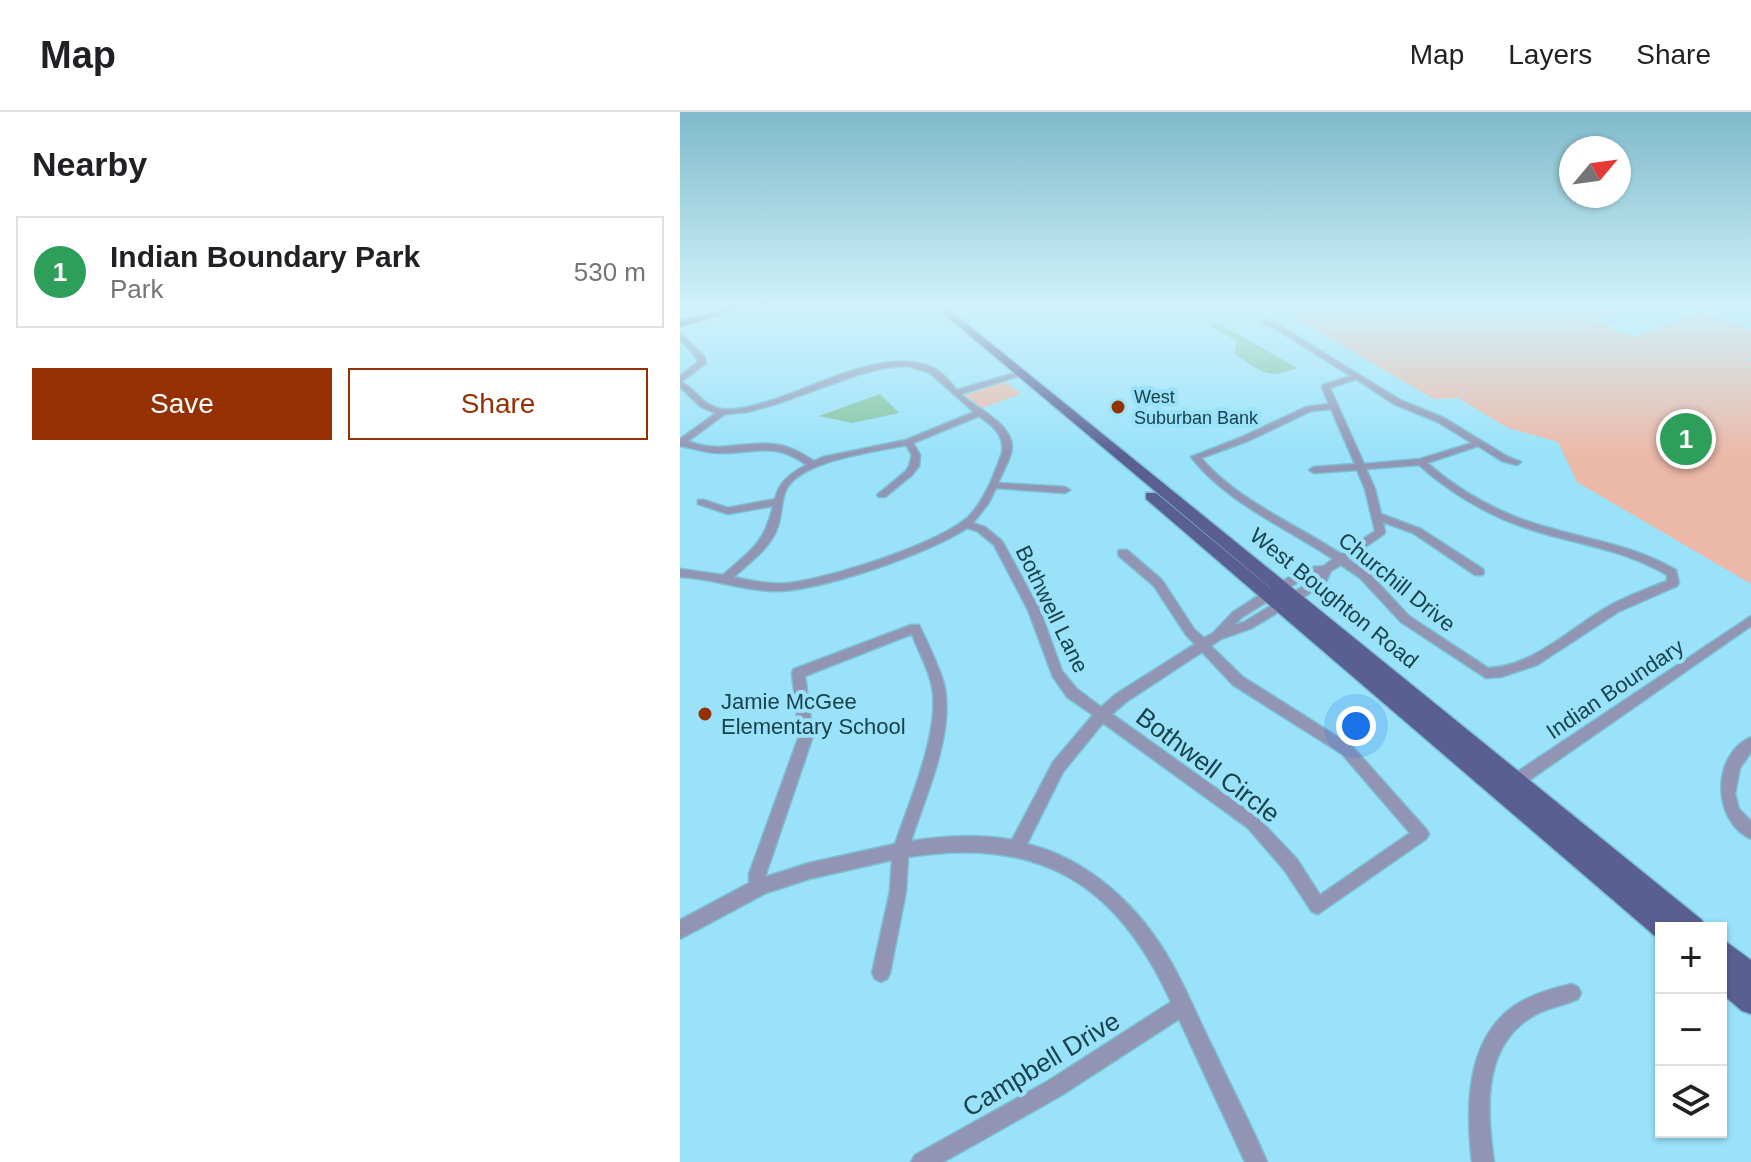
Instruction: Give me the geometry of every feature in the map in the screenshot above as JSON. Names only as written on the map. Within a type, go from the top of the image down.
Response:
[{"type":"main road","name":"West Boughton Road","points":[[991,357],[1509,787],[1686,922]]},
{"type":"main road","name":"West Boughton Road","points":[[994,357],[1014,375]]},
{"type":"main road","name":"West Boughton Road","points":[[1509,787],[1656,922]]},
{"type":"main road","points":[[1727,955],[1751,975]]},
{"type":"main road","points":[[1727,982],[1751,1002]]},
{"type":"street","points":[[680,573],[764,587],[807,584],[929,545],[966,524],[979,511],[1005,457],[1008,443],[1003,431],[927,368],[889,365],[767,405],[723,412],[701,406],[680,382],[702,363],[700,357]]},
{"type":"street","points":[[1325,357],[1397,402],[1441,420],[1505,459],[1517,462]]},
{"type":"street","points":[[955,393],[1014,375]]},
{"type":"street","points":[[1016,849],[1058,767],[1101,715],[1134,687],[1202,645],[1248,625],[1280,597],[1321,581],[1327,569],[1380,532],[1361,465],[1326,387],[1356,377]]},
{"type":"street","name":"Churchill Drive","points":[[1333,406],[1309,409],[1245,439],[1195,457],[1208,472],[1273,520],[1343,560],[1370,581],[1405,619],[1486,673],[1499,674],[1563,643],[1607,612],[1673,583],[1672,573],[1640,555],[1545,530],[1471,501],[1444,484],[1421,462]]},
{"type":"street","points":[[681,443],[723,412]]},
{"type":"street","points":[[725,579],[764,544],[773,527],[777,502],[790,479],[812,464],[839,455],[908,442],[979,413]]},
{"type":"street","points":[[882,495],[914,466],[916,455],[908,442]]},
{"type":"street","points":[[681,443],[705,450],[779,446],[794,450],[812,464]]},
{"type":"street","points":[[1314,470],[1421,462],[1480,443]]},
{"type":"street","points":[[992,485],[1065,490]]},
{"type":"street","points":[[701,502],[728,511],[777,502]]},
{"type":"street","points":[[1376,516],[1417,531],[1479,572]]},
{"type":"street","name":"Bothwell Lane","points":[[966,524],[981,529],[998,543],[1034,610],[1057,673],[1072,693],[1101,715]]},
{"type":"street","points":[[1123,553],[1158,583],[1202,645]]},
{"type":"street","name":"Indian Boundary","points":[[1509,787],[1751,620]]},
{"type":"street","points":[[757,888],[757,874],[806,736],[798,673],[915,628],[939,687],[939,713],[936,742],[901,849],[898,891],[881,973]]},
{"type":"street","name":"Bothwell Circle","points":[[1101,715],[1262,831],[1291,865],[1318,906],[1421,834],[1347,750],[1238,681],[1202,645]]},
{"type":"street","points":[[1751,743],[1742,750],[1728,776],[1733,813],[1751,831]]},
{"type":"street","points":[[680,930],[757,888],[816,869],[901,849],[954,843],[1016,849],[1058,863],[1097,886],[1130,918],[1153,949],[1183,1005],[1256,1162]]},
{"type":"street","points":[[1483,1162],[1478,1095],[1483,1068],[1494,1041],[1509,1021],[1532,1003],[1572,993]]},
{"type":"street","name":"Campbell Drive","points":[[922,1162],[1001,1122],[1098,1064],[1183,1005]]},
{"type":"shaded area","points":[[1239,357],[1278,357],[1297,368],[1278,374],[1257,369]]},
{"type":"shaded area","points":[[1362,357],[1750,357],[1747,359],[1751,361],[1751,584],[1577,482],[1558,442],[1508,428],[1458,398],[1434,399]]},
{"type":"shaded area","points":[[1005,382],[1021,394],[981,408],[965,395]]},
{"type":"shaded area","points":[[880,394],[899,413],[852,423],[819,416]]},
{"type":"place","name":"West Suburban Bank","points":[[1118,407]]},
{"type":"place","name":"Indian Boundary Park","points":[[1686,439]]},
{"type":"place","name":"Jamie McGee Elementary School","points":[[705,714]]}]
